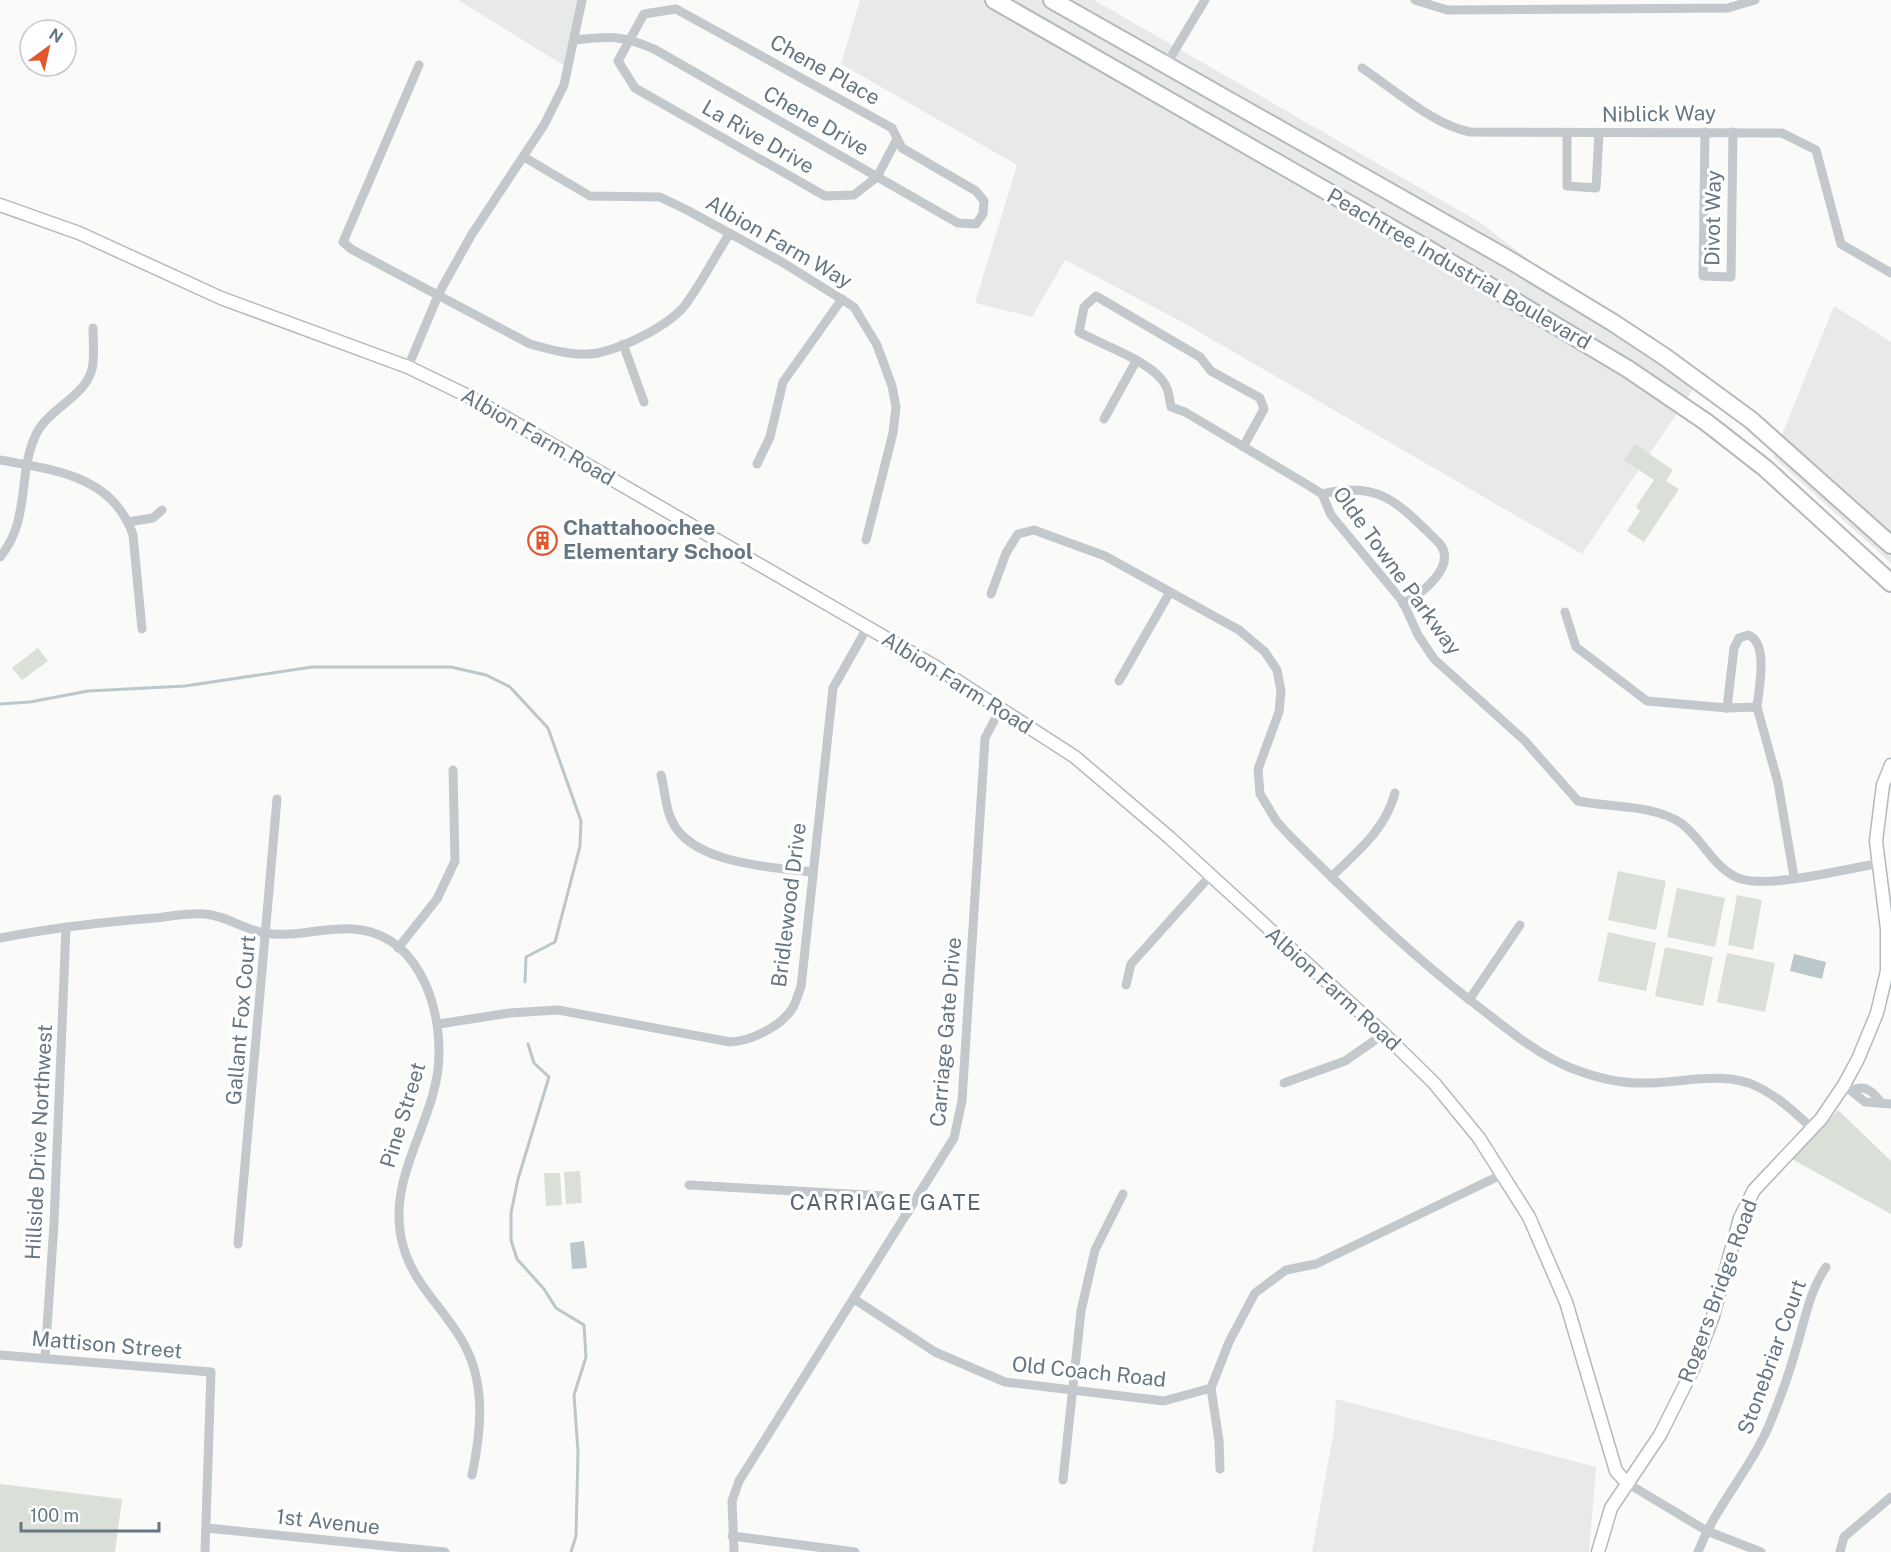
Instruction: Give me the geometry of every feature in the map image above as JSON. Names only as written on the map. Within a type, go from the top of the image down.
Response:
[{"type":"highway","name":"Peachtree Industrial Boulevard","points":[[994,0],[1431,251],[1628,369],[1706,422],[1765,468],[1891,583]]},
{"type":"highway","name":"Peachtree Industrial Boulevard","points":[[1052,0],[1560,289],[1665,357],[1767,433],[1891,544]]},
{"type":"street","points":[[408,367],[439,293],[472,234],[524,157],[564,85],[582,0]]},
{"type":"street","points":[[1166,64],[1205,0]]},
{"type":"street","points":[[1415,0],[1447,10],[1520,4],[1728,8],[1755,0]]},
{"type":"street","name":"Chene Place","points":[[628,38],[644,14],[676,9],[892,128],[902,148],[976,191],[984,201],[983,214]]},
{"type":"street","points":[[575,40],[609,36],[628,38]]},
{"type":"street","name":"Chene Drive","points":[[628,38],[654,49],[958,223],[976,224],[983,214]]},
{"type":"street","name":"La Rive Drive","points":[[628,38],[618,61],[635,88],[825,196],[854,195],[877,177],[897,139]]},
{"type":"street","points":[[419,65],[343,242],[351,249],[439,293],[530,344],[558,352],[597,353],[645,335],[673,317],[685,305],[730,233]]},
{"type":"street","name":"Niblick Way","points":[[1362,68],[1416,106],[1459,130],[1567,134],[1782,133],[1815,150],[1842,244],[1891,273]]},
{"type":"street","name":"Divot Way","points":[[1705,132],[1703,276],[1731,277],[1733,132]]},
{"type":"street","points":[[1567,134],[1567,186],[1596,188],[1599,133]]},
{"type":"street","name":"Albion Farm Way","points":[[524,157],[590,196],[660,197],[730,233],[854,307],[876,345],[892,386],[896,407],[893,433],[866,540]]},
{"type":"street","name":"Albion Farm Road","points":[[0,205],[79,233],[221,298],[408,367],[470,397],[867,628],[1001,708],[1075,757],[1170,838],[1384,1034],[1434,1083],[1479,1138],[1529,1217],[1566,1302],[1616,1471],[1627,1483]]},
{"type":"street","name":"Olde Towne Parkway","points":[[1243,447],[1264,409],[1260,398],[1211,371],[1200,357],[1096,296],[1084,307],[1079,332],[1136,361],[1161,378],[1169,391],[1171,407],[1185,412],[1243,447],[1322,494],[1331,515],[1403,604],[1418,635],[1434,659],[1531,747],[1578,801],[1647,810],[1669,817],[1688,829],[1717,862],[1740,878],[1767,882],[1877,864]]},
{"type":"street","points":[[758,464],[770,437],[783,382],[842,299]]},
{"type":"street","points":[[0,557],[17,527],[34,439],[45,419],[71,398],[92,370],[93,328]]},
{"type":"street","points":[[623,344],[644,402]]},
{"type":"street","points":[[1104,419],[1136,361]]},
{"type":"street","points":[[0,460],[62,472],[100,488],[116,503],[128,522],[137,558],[142,629]]},
{"type":"street","points":[[1322,494],[1346,488],[1396,501],[1446,552],[1446,562],[1425,588],[1403,604]]},
{"type":"street","points":[[128,522],[153,518],[162,510]]},
{"type":"street","points":[[991,594],[1006,553],[1018,534],[1034,530],[1105,555],[1239,630],[1265,652],[1277,670],[1281,691],[1279,712],[1258,769],[1260,794],[1277,822],[1399,942],[1469,1000],[1538,1050],[1572,1068],[1612,1080],[1645,1083],[1729,1078],[1757,1086],[1778,1098],[1812,1128]]},
{"type":"street","points":[[1119,681],[1170,592]]},
{"type":"street","points":[[1565,612],[1576,647],[1647,701],[1727,708],[1758,707]]},
{"type":"street","name":"Bridlewood Drive","points":[[439,1024],[509,1013],[558,1010],[730,1042],[750,1038],[783,1018],[801,987],[833,688],[867,628]]},
{"type":"street","points":[[1727,708],[1734,648],[1739,638],[1748,635],[1755,637],[1761,647],[1758,707],[1778,783],[1794,877]]},
{"type":"street","name":"Carriage Gate Drive","points":[[734,1552],[732,1501],[739,1481],[954,1138],[962,1101],[985,738],[1001,708]]},
{"type":"street","name":"Rogers Bridge Road","points":[[1598,1552],[1611,1508],[1660,1435],[1693,1369],[1713,1316],[1740,1218],[1749,1199],[1777,1163],[1848,1087],[1877,1013],[1887,971],[1887,929],[1877,864],[1876,841],[1883,785],[1891,765]]},
{"type":"street","points":[[398,948],[437,899],[455,861],[453,770]]},
{"type":"street","points":[[661,775],[672,822],[693,845],[742,864],[812,872]]},
{"type":"street","points":[[1331,877],[1375,835],[1387,816],[1395,793]]},
{"type":"street","name":"Gallant Fox Court","points":[[238,1244],[278,799]]},
{"type":"street","points":[[1126,985],[1131,964],[1210,876]]},
{"type":"street","name":"Pine Street","points":[[0,938],[66,927],[206,914],[267,934],[352,929],[375,933],[398,948],[422,974],[430,991],[439,1024],[440,1056],[436,1082],[402,1180],[398,1218],[401,1239],[419,1283],[464,1344],[475,1370],[481,1433],[472,1475]]},
{"type":"street","points":[[1469,1000],[1520,925]]},
{"type":"street","name":"Hillside Drive Northwest","points":[[45,1358],[55,1213],[66,927]]},
{"type":"street","points":[[1284,1083],[1346,1061],[1384,1034]]},
{"type":"street","points":[[1848,1087],[1859,1087],[1871,1092],[1881,1103]]},
{"type":"street","points":[[1848,1087],[1865,1102],[1891,1104]]},
{"type":"street","points":[[1865,1102],[1871,1092]]},
{"type":"street","points":[[1220,1468],[1219,1441],[1211,1388],[1229,1342],[1255,1293],[1286,1270],[1316,1264],[1503,1174]]},
{"type":"street","points":[[689,1185],[884,1196],[908,1213]]},
{"type":"street","points":[[1063,1480],[1081,1311],[1095,1250],[1123,1194]]},
{"type":"street","name":"Stonebriar Court","points":[[1698,1552],[1707,1531],[1767,1430],[1796,1351],[1814,1285],[1826,1267]]},
{"type":"street","name":"Old Coach Road","points":[[854,1299],[935,1352],[1005,1382],[1164,1401],[1211,1388]]},
{"type":"street","name":"Mattison Street","points":[[0,1354],[211,1372],[207,1528]]},
{"type":"street","points":[[1627,1483],[1707,1531],[1761,1552]]},
{"type":"street","points":[[1840,1552],[1845,1537],[1891,1497]]},
{"type":"street","points":[[205,1552],[207,1528]]},
{"type":"street","name":"1st Avenue","points":[[207,1528],[358,1548],[445,1552]]},
{"type":"street","points":[[732,1536],[855,1552]]},
{"type":"shaded area","points":[[458,0],[587,0],[568,68]]},
{"type":"shaded area","points":[[860,0],[1094,0],[1481,223],[1694,388],[1582,554],[1182,322],[1065,260],[1032,317],[975,303],[1017,165],[841,64]]},
{"type":"shaded area","points":[[1834,306],[1891,342],[1891,563],[1773,457]]},
{"type":"shaded area","points":[[1635,444],[1673,470],[1666,481],[1679,489],[1644,542],[1627,531],[1640,511],[1636,507],[1654,480],[1624,460]]},
{"type":"shaded area","points":[[38,648],[48,661],[22,680],[12,668]]},
{"type":"shaded area","points":[[1618,871],[1666,881],[1656,930],[1608,920]]},
{"type":"shaded area","points":[[1677,888],[1725,898],[1715,947],[1667,937]]},
{"type":"shaded area","points":[[1737,895],[1762,900],[1753,950],[1728,945]]},
{"type":"shaded area","points":[[1608,932],[1656,943],[1646,991],[1598,981]]},
{"type":"shaded area","points":[[1665,947],[1713,957],[1703,1006],[1655,996]]},
{"type":"shaded area","points":[[1727,953],[1775,963],[1765,1012],[1717,1002]]},
{"type":"shaded area","points":[[1794,954],[1826,962],[1822,979],[1790,971]]},
{"type":"shaded area","points":[[1838,1110],[1891,1161],[1891,1214],[1790,1158],[1822,1129]]},
{"type":"shaded area","points":[[580,1171],[582,1203],[566,1204],[564,1172]]},
{"type":"shaded area","points":[[544,1173],[560,1173],[562,1205],[546,1206]]},
{"type":"shaded area","points":[[584,1241],[587,1268],[572,1269],[570,1243]]},
{"type":"shaded area","points":[[1336,1399],[1596,1467],[1589,1552],[1312,1552],[1334,1430]]},
{"type":"shaded area","points":[[0,1484],[122,1499],[115,1552],[0,1552]]},
{"type":"waterway","points":[[0,704],[30,702],[88,691],[185,686],[312,667],[451,667],[486,675],[510,687],[548,728],[581,821],[580,846],[555,942],[526,957],[525,982]]},
{"type":"waterway","points":[[528,1044],[534,1063],[549,1077],[518,1179],[511,1213],[511,1240],[517,1259],[544,1289],[556,1308],[584,1325],[586,1357],[574,1395],[578,1452],[576,1536],[571,1552]]},
{"type":"place","name":"Chattahoochee Elementary School","points":[[542,540]]},
{"type":"district","name":"CARRIAGE GATE","points":[[886,1202]]}]
